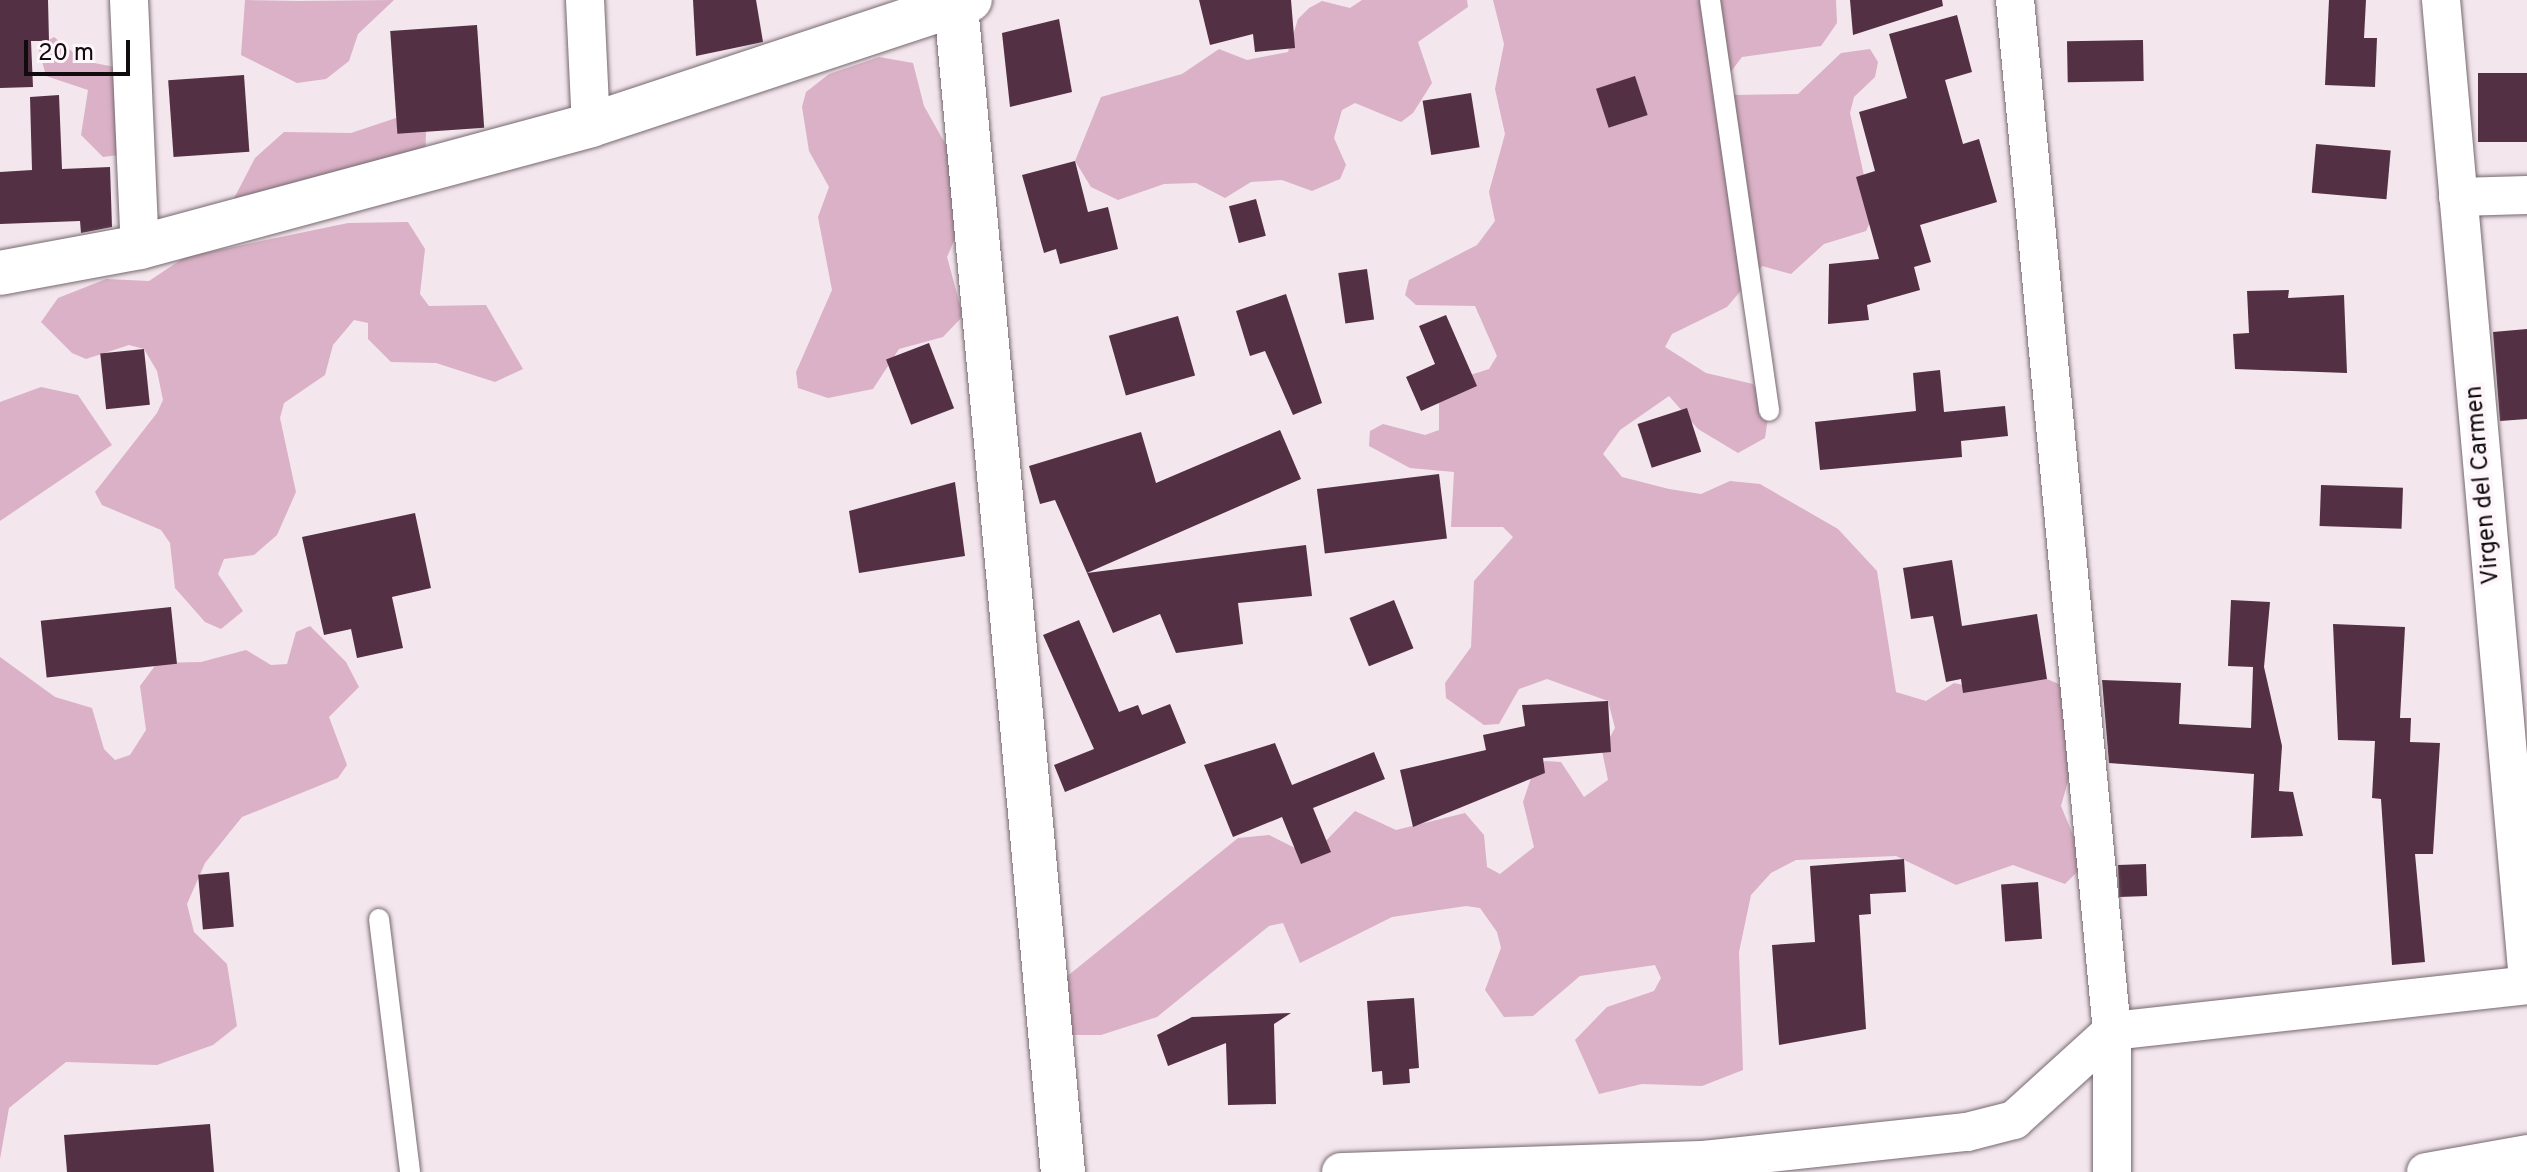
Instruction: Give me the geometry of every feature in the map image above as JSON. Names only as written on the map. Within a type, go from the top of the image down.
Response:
[{"type":"street","points":[[129,0],[140,247]]},
{"type":"street","points":[[585,0],[591,125]]},
{"type":"street","points":[[2015,0],[2112,1031],[2112,1172]]},
{"type":"street","name":"Virgen del Carmen","points":[[2441,0],[2527,969]]},
{"type":"street","points":[[0,273],[140,247],[591,125],[963,3],[1063,1172]]},
{"type":"street","points":[[2458,197],[2527,195]]},
{"type":"street","points":[[1341,1172],[1704,1160],[1967,1132],[2014,1120],[2112,1031],[2527,985]]},
{"type":"street","points":[[2426,1172],[2527,1154]]},
{"type":"lane","points":[[1710,0],[1769,411]]},
{"type":"lane","points":[[379,919],[410,1172]]},
{"type":"shaded area","points":[[245,0],[394,0],[358,34],[349,61],[326,79],[297,83],[241,55]]},
{"type":"shaded area","points":[[1362,0],[1467,0],[1468,7],[1418,42],[1432,83],[1413,113],[1401,122],[1355,103],[1342,110],[1334,138],[1346,165],[1340,179],[1312,191],[1282,180],[1251,182],[1225,198],[1196,183],[1164,184],[1118,200],[1091,187],[1075,161],[1101,97],[1182,74],[1219,49],[1247,60],[1288,52],[1298,19],[1309,8],[1322,1],[1350,8]]},
{"type":"shaded area","points":[[1493,0],[1836,0],[1837,23],[1821,46],[1742,57],[1723,82],[1732,95],[1798,94],[1841,53],[1870,49],[1878,62],[1875,77],[1854,97],[1850,113],[1873,216],[1866,231],[1824,244],[1791,274],[1762,266],[1727,307],[1672,334],[1665,347],[1706,373],[1753,384],[1769,411],[1765,438],[1738,453],[1698,429],[1669,396],[1620,430],[1603,454],[1622,477],[1669,489],[1701,494],[1730,481],[1760,484],[1838,529],[1877,571],[1896,692],[1926,701],[1954,683],[1984,689],[2047,679],[2073,690],[2077,749],[2061,806],[2085,864],[2065,884],[2013,865],[1956,885],[1896,856],[1796,860],[1771,873],[1751,895],[1739,952],[1743,1070],[1702,1086],[1642,1084],[1599,1094],[1575,1040],[1607,1007],[1654,991],[1661,978],[1655,965],[1580,976],[1533,1016],[1504,1017],[1485,990],[1501,948],[1497,932],[1480,908],[1466,906],[1392,917],[1300,963],[1283,923],[1269,926],[1157,1017],[1101,1035],[1073,1035],[1054,1012],[1060,982],[1238,838],[1269,835],[1311,856],[1355,811],[1396,830],[1465,813],[1484,835],[1487,867],[1500,874],[1534,847],[1523,802],[1533,772],[1545,761],[1561,762],[1584,797],[1608,780],[1602,751],[1615,728],[1608,701],[1547,679],[1519,689],[1499,724],[1484,725],[1446,698],[1445,683],[1471,647],[1474,581],[1513,537],[1503,527],[1451,527],[1454,472],[1410,468],[1369,446],[1370,431],[1383,424],[1425,435],[1439,430],[1439,400],[1461,378],[1489,369],[1497,356],[1475,306],[1416,305],[1405,295],[1409,280],[1477,245],[1495,221],[1489,192],[1505,134],[1495,89],[1504,44]]},
{"type":"shaded area","points":[[54,37],[84,61],[120,68],[119,155],[103,157],[81,135],[88,90],[46,76],[38,46]]},
{"type":"shaded area","points":[[879,57],[913,63],[924,106],[960,170],[959,230],[947,257],[963,316],[943,337],[899,349],[873,389],[828,398],[798,388],[796,372],[832,290],[818,217],[829,187],[809,151],[802,107],[806,92],[829,74]]},
{"type":"shaded area","points":[[408,114],[426,132],[425,163],[228,210],[255,158],[284,132],[351,133]]},
{"type":"shaded area","points":[[408,222],[425,249],[420,294],[429,306],[486,305],[523,369],[495,382],[436,363],[391,362],[368,339],[368,323],[354,320],[333,345],[325,375],[284,403],[280,418],[296,492],[277,535],[254,555],[224,559],[218,574],[243,611],[221,629],[205,622],[175,588],[170,543],[161,530],[102,505],[95,492],[157,413],[163,400],[157,371],[144,349],[129,345],[86,359],[72,353],[41,322],[58,298],[106,279],[149,281],[185,257],[348,223]]},
{"type":"shaded area","points":[[41,387],[78,395],[112,445],[0,521],[0,402]]},
{"type":"shaded area","points":[[310,626],[346,662],[359,687],[329,717],[347,765],[338,778],[242,817],[205,863],[187,904],[194,932],[227,964],[237,1026],[213,1045],[157,1065],[66,1062],[9,1108],[0,1159],[0,657],[55,697],[92,708],[104,749],[115,760],[130,755],[146,730],[140,686],[157,663],[201,662],[246,650],[271,665],[287,664],[296,632]]},
{"type":"building","points":[[0,0],[48,0],[49,41],[31,41],[33,87],[0,88]]},
{"type":"building","points":[[693,0],[756,0],[763,42],[696,56]]},
{"type":"building","points":[[1199,0],[1291,0],[1295,48],[1255,52],[1253,34],[1210,45]]},
{"type":"building","points":[[1850,0],[1942,0],[1943,6],[1853,35]]},
{"type":"building","points":[[2329,0],[2366,0],[2364,38],[2377,38],[2375,87],[2325,85]]},
{"type":"building","points":[[1957,15],[1972,72],[1945,80],[1963,144],[1979,139],[1997,202],[1920,225],[1931,262],[1914,267],[1920,290],[1867,305],[1869,320],[1828,324],[1829,264],[1879,259],[1856,177],[1875,171],[1859,112],[1907,98],[1889,34]]},
{"type":"building","points":[[1059,19],[1072,92],[1010,107],[1002,33]]},
{"type":"building","points":[[477,25],[484,128],[397,134],[390,31]]},
{"type":"building","points":[[2143,40],[2144,81],[2068,82],[2067,41]]},
{"type":"building","points":[[2478,73],[2527,73],[2527,142],[2478,142]]},
{"type":"building","points":[[244,75],[249,152],[174,157],[168,80]]},
{"type":"building","points":[[1635,76],[1648,115],[1609,128],[1596,89]]},
{"type":"building","points":[[1471,93],[1480,147],[1431,155],[1423,101]]},
{"type":"building","points":[[59,95],[62,169],[110,167],[112,227],[81,233],[80,221],[0,224],[0,172],[32,170],[30,97]]},
{"type":"building","points":[[2316,144],[2391,151],[2386,199],[2312,193]]},
{"type":"building","points":[[1075,161],[1088,212],[1108,207],[1118,249],[1060,264],[1056,249],[1044,253],[1022,175]]},
{"type":"building","points":[[1256,199],[1266,236],[1239,243],[1229,206]]},
{"type":"building","points":[[1367,269],[1374,320],[1345,324],[1338,273]]},
{"type":"building","points":[[2289,290],[2288,298],[2344,295],[2347,373],[2235,369],[2233,334],[2249,333],[2247,291]]},
{"type":"building","points":[[1286,294],[1322,403],[1293,415],[1265,351],[1250,356],[1236,311]]},
{"type":"building","points":[[1446,315],[1477,386],[1421,411],[1406,377],[1435,364],[1419,326]]},
{"type":"building","points":[[1178,316],[1195,376],[1126,395],[1109,336]]},
{"type":"building","points":[[2527,329],[2527,419],[2500,421],[2493,332]]},
{"type":"building","points":[[929,343],[954,408],[911,425],[886,359]]},
{"type":"building","points":[[144,349],[150,405],[106,409],[100,354]]},
{"type":"building","points":[[1940,370],[1944,412],[2005,406],[2008,436],[1961,441],[1962,457],[1820,470],[1815,422],[1916,411],[1913,373]]},
{"type":"building","points":[[1687,408],[1701,452],[1652,468],[1638,424]]},
{"type":"building","points":[[1280,430],[1301,479],[1087,573],[1055,500],[1040,504],[1029,466],[1141,432],[1156,483]]},
{"type":"building","points":[[1439,474],[1447,539],[1325,554],[1317,489]]},
{"type":"building","points":[[955,482],[965,556],[859,573],[849,511]]},
{"type":"building","points":[[2321,485],[2403,488],[2402,529],[2320,526]]},
{"type":"building","points":[[415,513],[431,588],[392,597],[403,648],[357,658],[351,629],[324,635],[302,537]]},
{"type":"building","points":[[1306,545],[1312,596],[1238,603],[1243,644],[1176,653],[1160,614],[1113,633],[1087,573]]},
{"type":"building","points":[[1952,560],[1962,626],[2037,614],[2047,679],[1963,693],[1961,679],[1946,682],[1933,616],[1911,619],[1903,568]]},
{"type":"building","points":[[1394,600],[1413,648],[1369,666],[1349,618]]},
{"type":"building","points":[[2231,600],[2270,602],[2264,667],[2282,746],[2279,791],[2293,792],[2303,836],[2251,838],[2254,774],[2109,763],[2102,680],[2181,683],[2179,724],[2251,728],[2253,667],[2228,666]]},
{"type":"building","points":[[171,607],[177,664],[47,677],[41,621]]},
{"type":"building","points":[[1079,620],[1119,712],[1138,705],[1142,715],[1170,704],[1186,743],[1065,792],[1054,765],[1094,749],[1043,635]]},
{"type":"building","points":[[2333,624],[2405,627],[2400,718],[2411,718],[2410,742],[2440,743],[2433,854],[2415,854],[2425,962],[2392,965],[2381,799],[2372,798],[2375,741],[2338,740]]},
{"type":"building","points":[[1608,701],[1611,752],[1543,758],[1545,773],[1413,827],[1400,770],[1486,750],[1483,735],[1525,726],[1522,705]]},
{"type":"building","points":[[1275,743],[1292,785],[1374,752],[1385,779],[1313,808],[1331,852],[1301,864],[1282,817],[1233,837],[1204,765]]},
{"type":"building","points":[[1904,859],[1906,892],[1870,894],[1871,914],[1859,915],[1866,1029],[1779,1045],[1772,945],[1815,942],[1810,866]]},
{"type":"building","points":[[2146,864],[2147,896],[2119,897],[2118,865]]},
{"type":"building","points":[[229,872],[234,927],[203,929],[198,875]]},
{"type":"building","points":[[2038,882],[2042,939],[2005,941],[2001,885]]},
{"type":"building","points":[[1414,998],[1419,1068],[1409,1069],[1410,1083],[1383,1085],[1382,1071],[1372,1072],[1367,1001]]},
{"type":"building","points":[[1291,1013],[1274,1024],[1276,1104],[1228,1105],[1226,1043],[1168,1066],[1157,1035],[1192,1017]]},
{"type":"building","points":[[210,1124],[214,1172],[67,1172],[64,1135]]}]
